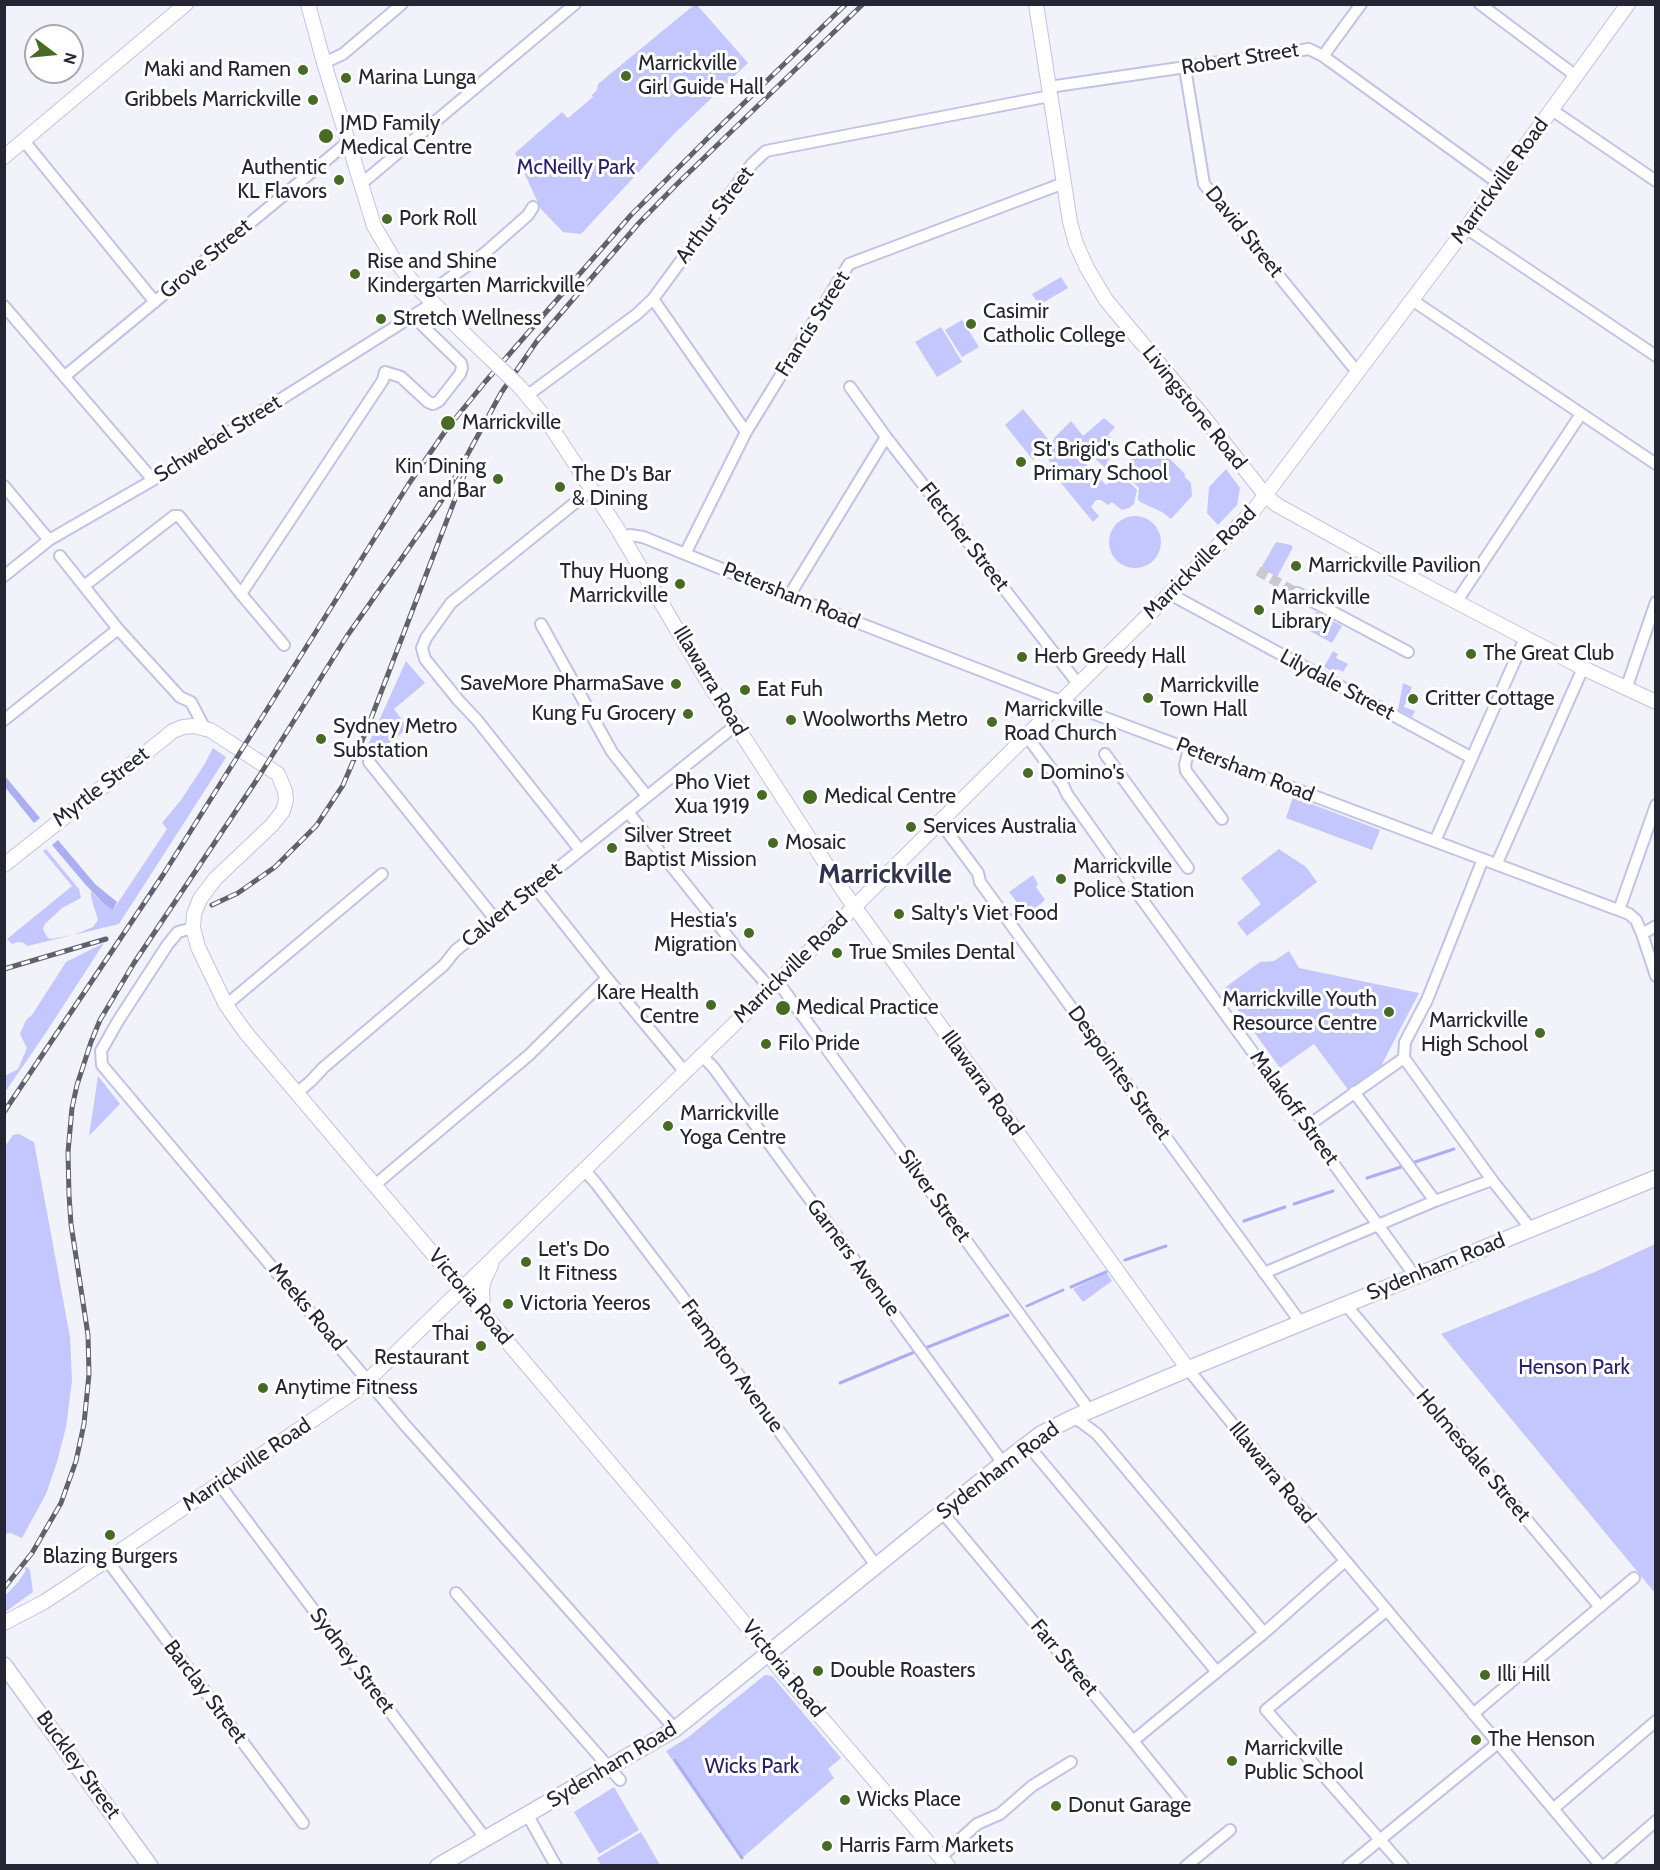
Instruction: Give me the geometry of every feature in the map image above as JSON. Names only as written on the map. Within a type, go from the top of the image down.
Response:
[{"type":"main road","points":[[4,157],[186,4]]},
{"type":"main road","name":"Illawarra Road","points":[[308,4],[374,226],[393,258],[429,300],[524,391],[544,416],[623,537],[708,682],[854,906],[1188,1369]]},
{"type":"main road","name":"Livingstone Road","points":[[1036,4],[1070,222],[1076,244],[1106,300],[1266,496],[1277,505],[1380,562],[1583,668],[1656,702]]},
{"type":"main road","name":"Marrickville Road","points":[[5,1624],[44,1602],[107,1560],[354,1392],[368,1380],[1029,735],[1266,496],[1466,228],[1628,4]]},
{"type":"main road","name":"Myrtle Street","points":[[4,865],[173,732],[193,726],[204,727]]},
{"type":"main road","points":[[193,928],[197,906],[209,886],[224,868],[278,819],[286,800],[278,774],[220,735],[204,727]]},
{"type":"main road","name":"Victoria Road","points":[[193,928],[201,954],[226,1005],[246,1033],[376,1184],[944,1861]]},
{"type":"main road","name":"Sydenham Road","points":[[438,1866],[675,1729],[1041,1434],[1072,1418],[1188,1369],[1656,1178]]},
{"type":"main road","points":[[483,1313],[484,1280],[497,1255]]},
{"type":"main road","name":"Buckley Street","points":[[4,1665],[150,1866]]},
{"type":"street","points":[[324,63],[343,54],[402,4]]},
{"type":"street","points":[[361,184],[575,4]]},
{"type":"street","points":[[1323,56],[1361,4]]},
{"type":"street","points":[[1480,4],[1576,76]]},
{"type":"street","name":"Robert Street","points":[[1049,92],[1309,49],[1323,56],[1498,183]]},
{"type":"street","name":"David Street","points":[[1185,68],[1204,184],[1358,373]]},
{"type":"street","name":"Arthur Street","points":[[524,391],[638,314],[653,299],[752,164],[766,151],[1049,92]]},
{"type":"street","points":[[1552,110],[1656,181]]},
{"type":"street","points":[[24,141],[155,302]]},
{"type":"street","name":"Grove Street","points":[[65,376],[348,142]]},
{"type":"street","name":"Francis Street","points":[[686,554],[746,432],[849,264],[1064,183]]},
{"type":"street","name":"Schwebel Street","points":[[4,576],[49,540],[153,480],[415,315],[429,300],[528,215],[533,207]]},
{"type":"street","points":[[1466,228],[1656,356]]},
{"type":"street","points":[[653,299],[746,432]]},
{"type":"street","points":[[1413,300],[1656,464]]},
{"type":"street","points":[[6,309],[153,480]]},
{"type":"street","points":[[241,594],[383,380],[385,372],[401,378],[433,404],[439,401],[462,371],[461,363],[423,326],[415,315]]},
{"type":"street","name":"Fletcher Street","points":[[850,387],[886,437],[1079,685]]},
{"type":"street","points":[[1457,601],[1581,414]]},
{"type":"street","points":[[789,596],[886,437]]},
{"type":"street","points":[[4,486],[49,540]]},
{"type":"street","points":[[580,850],[477,720],[425,659],[422,652],[426,638],[451,603],[592,489]]},
{"type":"street","points":[[84,586],[174,516],[179,516],[284,645]]},
{"type":"street","name":"Petersham Road","points":[[623,537],[630,535],[643,537],[1062,701],[1619,910],[1633,916],[1642,934]]},
{"type":"street","points":[[60,556],[118,628],[180,697],[191,702],[204,727]]},
{"type":"street","points":[[1297,592],[1408,652]]},
{"type":"street","name":"Lilydale Street","points":[[1170,594],[1472,758]]},
{"type":"street","points":[[1626,689],[1656,602]]},
{"type":"street","points":[[541,624],[612,752],[647,796]]},
{"type":"street","points":[[4,720],[118,628]]},
{"type":"street","points":[[1435,841],[1525,638]]},
{"type":"street","points":[[1497,863],[1583,668]]},
{"type":"street","name":"Calvert Street","points":[[297,1093],[444,965],[455,951],[736,725]]},
{"type":"street","name":"Malakoff Street","points":[[1029,735],[1032,743],[1125,876],[1415,1276]]},
{"type":"street","points":[[1189,748],[1186,771],[1222,819]]},
{"type":"street","points":[[1106,754],[1188,868]]},
{"type":"street","points":[[369,762],[495,919]]},
{"type":"street","points":[[1619,910],[1656,805]]},
{"type":"street","name":"Silver Street","points":[[628,812],[736,950],[775,985],[1093,1409]]},
{"type":"street","name":"Despointes Street","points":[[940,822],[978,873],[980,882],[1301,1323]]},
{"type":"street","points":[[1483,859],[1427,1000],[1405,1041],[1404,1058],[1530,1229]]},
{"type":"street","points":[[226,1005],[382,874]]},
{"type":"street","points":[[535,887],[685,1072]]},
{"type":"street","points":[[1656,926],[1642,934],[1656,976]]},
{"type":"street","name":"Meeks Road","points":[[193,928],[178,932],[161,954],[101,1051],[102,1065],[405,1425],[675,1729]]},
{"type":"street","points":[[376,1184],[529,1055],[607,978]]},
{"type":"street","name":"Garners Avenue","points":[[701,1055],[1003,1463]]},
{"type":"street","points":[[1306,1127],[1404,1058]]},
{"type":"street","points":[[1354,1092],[1435,1201]]},
{"type":"street","name":"Frampton Avenue","points":[[584,1170],[681,1294],[877,1567]]},
{"type":"street","points":[[1264,1273],[1435,1201],[1492,1180]]},
{"type":"street","name":"Holmesdale Street","points":[[1346,1305],[1600,1607]]},
{"type":"street","name":"Illawarra Road","points":[[1188,1369],[1473,1714],[1603,1866]]},
{"type":"street","points":[[1093,1409],[1097,1434]]},
{"type":"street","points":[[1072,1418],[1097,1434],[1264,1633]]},
{"type":"street","points":[[1027,1444],[1217,1671]]},
{"type":"street","name":"Sydney Street","points":[[219,1484],[485,1838]]},
{"type":"street","name":"Farr Street","points":[[942,1512],[1184,1804]]},
{"type":"street","name":"Barclay Street","points":[[107,1560],[303,1823]]},
{"type":"street","points":[[1133,1741],[1264,1633],[1346,1561]]},
{"type":"street","points":[[1473,1714],[1634,1578]]},
{"type":"street","points":[[456,1593],[620,1780]]},
{"type":"street","points":[[1387,1610],[1266,1710],[1403,1866]]},
{"type":"street","points":[[1553,1809],[1656,1721]]},
{"type":"street","points":[[1348,1866],[1498,1743]]},
{"type":"street","points":[[944,1861],[977,1824],[999,1814],[1032,1786],[1071,1762]]},
{"type":"street","points":[[527,1814],[556,1866]]},
{"type":"street","points":[[1603,1866],[1656,1821]]},
{"type":"street","points":[[1186,1866],[1230,1830]]},
{"type":"green space","name":"McNeilly Park","points":[[694,5],[697,5],[748,63],[674,134],[581,234],[563,232],[541,209],[515,153],[562,112],[568,118],[593,97],[598,84]]},
{"type":"green space","points":[[1061,277],[1068,288],[1039,305],[1032,294]]},
{"type":"green space","points":[[962,320],[979,347],[962,357],[945,330]]},
{"type":"green space","points":[[941,327],[962,362],[937,377],[915,342]]},
{"type":"green space","points":[[1023,409],[1052,444],[1055,437],[1071,421],[1083,436],[1104,418],[1115,427],[1108,435],[1115,443],[1106,453],[1110,458],[1106,469],[1082,446],[1075,453],[1106,485],[1119,472],[1137,490],[1134,504],[1122,510],[1112,502],[1108,505],[1101,500],[1096,500],[1091,507],[1099,516],[1093,522],[1057,478],[1048,458],[1051,445],[1033,460],[1005,425]]},
{"type":"green space","points":[[1145,447],[1156,456],[1160,457],[1164,453],[1191,483],[1192,496],[1171,519],[1162,512],[1140,502],[1139,488],[1121,470]]},
{"type":"green space","points":[[1226,469],[1240,488],[1237,505],[1218,525],[1207,513],[1209,487]]},
{"type":"green space","points":[[1135,516],[1145,518],[1153,524],[1159,532],[1161,542],[1159,552],[1153,560],[1145,566],[1135,568],[1125,566],[1117,560],[1111,552],[1109,542],[1111,532],[1117,524],[1125,518]]},
{"type":"green space","points":[[1276,542],[1293,547],[1277,577],[1261,568]]},
{"type":"green space","points":[[1316,612],[1342,626],[1332,643],[1306,629]]},
{"type":"green space","points":[[1333,651],[1338,654],[1336,658],[1348,664],[1343,672],[1337,669],[1335,673],[1324,667]]},
{"type":"green space","points":[[406,661],[425,683],[394,709],[408,728],[374,755],[367,747]]},
{"type":"green space","points":[[1403,683],[1412,687],[1404,707],[1415,711],[1412,717],[1398,710]]},
{"type":"green space","points":[[213,748],[226,757],[119,924],[73,935],[93,927],[98,920],[91,891],[113,910],[167,829],[162,823],[181,800]]},
{"type":"green space","points":[[1293,797],[1380,830],[1372,850],[1286,818]]},
{"type":"green space","points":[[46,849],[79,889],[81,898],[62,908],[45,924],[43,929],[50,939],[73,935],[27,946],[18,942],[12,944],[7,939],[72,886],[43,851]]},
{"type":"green space","points":[[1279,849],[1306,867],[1317,882],[1247,936],[1237,923],[1261,904],[1241,878]]},
{"type":"green space","points":[[1033,875],[1038,884],[1036,887],[1045,900],[1027,915],[1009,892]]},
{"type":"green space","points":[[104,943],[5,1092],[5,1076],[18,1069],[27,1048],[20,1034],[26,1020],[32,1015],[66,962]]},
{"type":"green space","points":[[1289,951],[1299,968],[1419,993],[1379,1070],[1349,1091],[1314,1044],[1280,1068],[1223,989],[1260,962],[1274,961]]},
{"type":"green space","points":[[98,1076],[120,1104],[89,1136]]},
{"type":"green space","points":[[19,1134],[34,1142],[70,1337],[72,1381],[66,1427],[57,1462],[46,1494],[22,1538],[10,1533],[4,1534],[4,1148],[13,1135]]},
{"type":"green space","name":"Henson Park","points":[[1655,1244],[1655,1593],[1441,1334],[1597,1271]]},
{"type":"green space","points":[[1107,1273],[1112,1281],[1083,1302],[1073,1289]]},
{"type":"green space","points":[[27,1567],[30,1570],[33,1592],[5,1612],[5,1596],[19,1581],[26,1570],[24,1568]]},
{"type":"green space","name":"Wicks Park","points":[[765,1675],[772,1676],[841,1758],[828,1769],[834,1778],[741,1859],[666,1751],[687,1738]]},
{"type":"green space","points":[[614,1787],[639,1830],[599,1854],[574,1812]]},
{"type":"green space","points":[[641,1832],[660,1865],[601,1865],[597,1858]]},
{"type":"shaded area","points":[[4,775],[40,818],[34,823],[5,787]]},
{"type":"shaded area","points":[[58,840],[95,884],[117,902],[113,910],[85,884],[52,845]]},
{"type":"waterway","points":[[1412,1163],[1454,1149]]},
{"type":"waterway","points":[[1367,1178],[1404,1166]]},
{"type":"waterway","points":[[1294,1204],[1333,1191]]},
{"type":"waterway","points":[[1244,1221],[1285,1207]]},
{"type":"waterway","points":[[1125,1260],[1166,1246]]},
{"type":"waterway","points":[[1071,1287],[1106,1272]]},
{"type":"waterway","points":[[1027,1306],[1063,1290]]},
{"type":"waterway","points":[[923,1349],[1008,1315]]},
{"type":"waterway","points":[[840,1383],[917,1351]]},
{"type":"waterway","points":[[675,1760],[742,1858]]},
{"type":"tunnel","points":[[1258,571],[1297,593]]},
{"type":"railway","points":[[4,1112],[163,875],[408,485],[446,430],[631,215],[846,4]]},
{"type":"railway","points":[[4,1588],[32,1553],[61,1503],[76,1461],[84,1424],[89,1374],[88,1335],[71,1224],[68,1152],[72,1108],[77,1085],[100,1020],[134,963],[258,778],[347,636],[446,494],[501,393],[537,341],[639,223],[863,4]]},
{"type":"railway","points":[[212,905],[238,893],[275,867],[316,826],[343,785],[367,729],[465,473]]},
{"type":"railway","points":[[4,969],[106,939]]},
{"type":"place","name":"Maki and Ramen","points":[[303,70]]},
{"type":"place","name":"Marrickville Girl Guide Hall","points":[[626,76]]},
{"type":"place","name":"Marina Lunga","points":[[346,78]]},
{"type":"place","name":"Gribbels Marrickville","points":[[313,100]]},
{"type":"place","name":"JMD Family Medical Centre","points":[[326,136]]},
{"type":"place","name":"Authentic KL Flavors","points":[[339,180]]},
{"type":"place","name":"Pork Roll","points":[[387,219]]},
{"type":"place","name":"Rise and Shine Kindergarten Marrickville","points":[[355,274]]},
{"type":"place","name":"Stretch Wellness","points":[[381,319]]},
{"type":"place","name":"Casimir Catholic College","points":[[971,324]]},
{"type":"place","name":"Marrickville","points":[[448,423]]},
{"type":"place","name":"St Brigid's Catholic Primary School","points":[[1021,462]]},
{"type":"place","name":"Kin Dining and Bar","points":[[498,479]]},
{"type":"place","name":"The D's Bar & Dining","points":[[560,487]]},
{"type":"place","name":"Marrickville Pavilion","points":[[1296,566]]},
{"type":"place","name":"Thuy Huong Marrickville","points":[[680,584]]},
{"type":"place","name":"Marrickville Library","points":[[1259,610]]},
{"type":"place","name":"The Great Club","points":[[1471,654]]},
{"type":"place","name":"Herb Greedy Hall","points":[[1022,657]]},
{"type":"place","name":"SaveMore PharmaSave","points":[[676,684]]},
{"type":"place","name":"Eat Fuh","points":[[745,690]]},
{"type":"place","name":"Marrickville Town Hall","points":[[1148,698]]},
{"type":"place","name":"Critter Cottage","points":[[1413,699]]},
{"type":"place","name":"Kung Fu Grocery","points":[[688,714]]},
{"type":"place","name":"Woolworths Metro","points":[[791,720]]},
{"type":"place","name":"Marrickville Road Church","points":[[992,722]]},
{"type":"place","name":"Sydney Metro Substation","points":[[321,739]]},
{"type":"place","name":"Domino's","points":[[1028,773]]},
{"type":"place","name":"Pho Viet Xua 1919","points":[[762,795]]},
{"type":"place","name":"Medical Centre","points":[[810,797]]},
{"type":"place","name":"Services Australia","points":[[911,827]]},
{"type":"place","name":"Mosaic","points":[[773,843]]},
{"type":"place","name":"Silver Street Baptist Mission","points":[[612,848]]},
{"type":"place","name":"Marrickville Police Station","points":[[1061,879]]},
{"type":"place","name":"Salty's Viet Food","points":[[899,914]]},
{"type":"place","name":"Hestia's Migration","points":[[749,933]]},
{"type":"place","name":"True Smiles Dental","points":[[837,953]]},
{"type":"place","name":"Kare Health Centre","points":[[711,1005]]},
{"type":"place","name":"Medical Practice","points":[[783,1008]]},
{"type":"place","name":"Marrickville Youth Resource Centre","points":[[1389,1012]]},
{"type":"place","name":"Marrickville High School","points":[[1540,1033]]},
{"type":"place","name":"Filo Pride","points":[[766,1044]]},
{"type":"place","name":"Marrickville Yoga Centre","points":[[668,1126]]},
{"type":"place","name":"Let's Do It Fitness","points":[[526,1262]]},
{"type":"place","name":"Victoria Yeeros","points":[[508,1304]]},
{"type":"place","name":"Thai Restaurant","points":[[481,1346]]},
{"type":"place","name":"Anytime Fitness","points":[[263,1388]]},
{"type":"place","name":"Blazing Burgers","points":[[110,1535]]},
{"type":"place","name":"Double Roasters","points":[[818,1671]]},
{"type":"place","name":"Illi Hill","points":[[1485,1675]]},
{"type":"place","name":"The Henson","points":[[1476,1740]]},
{"type":"place","name":"Marrickville Public School","points":[[1232,1761]]},
{"type":"place","name":"Wicks Place","points":[[845,1800]]},
{"type":"place","name":"Donut Garage","points":[[1056,1806]]},
{"type":"place","name":"Harris Farm Markets","points":[[827,1846]]},
{"type":"district","name":"Marrickville","points":[[885,875]]}]
